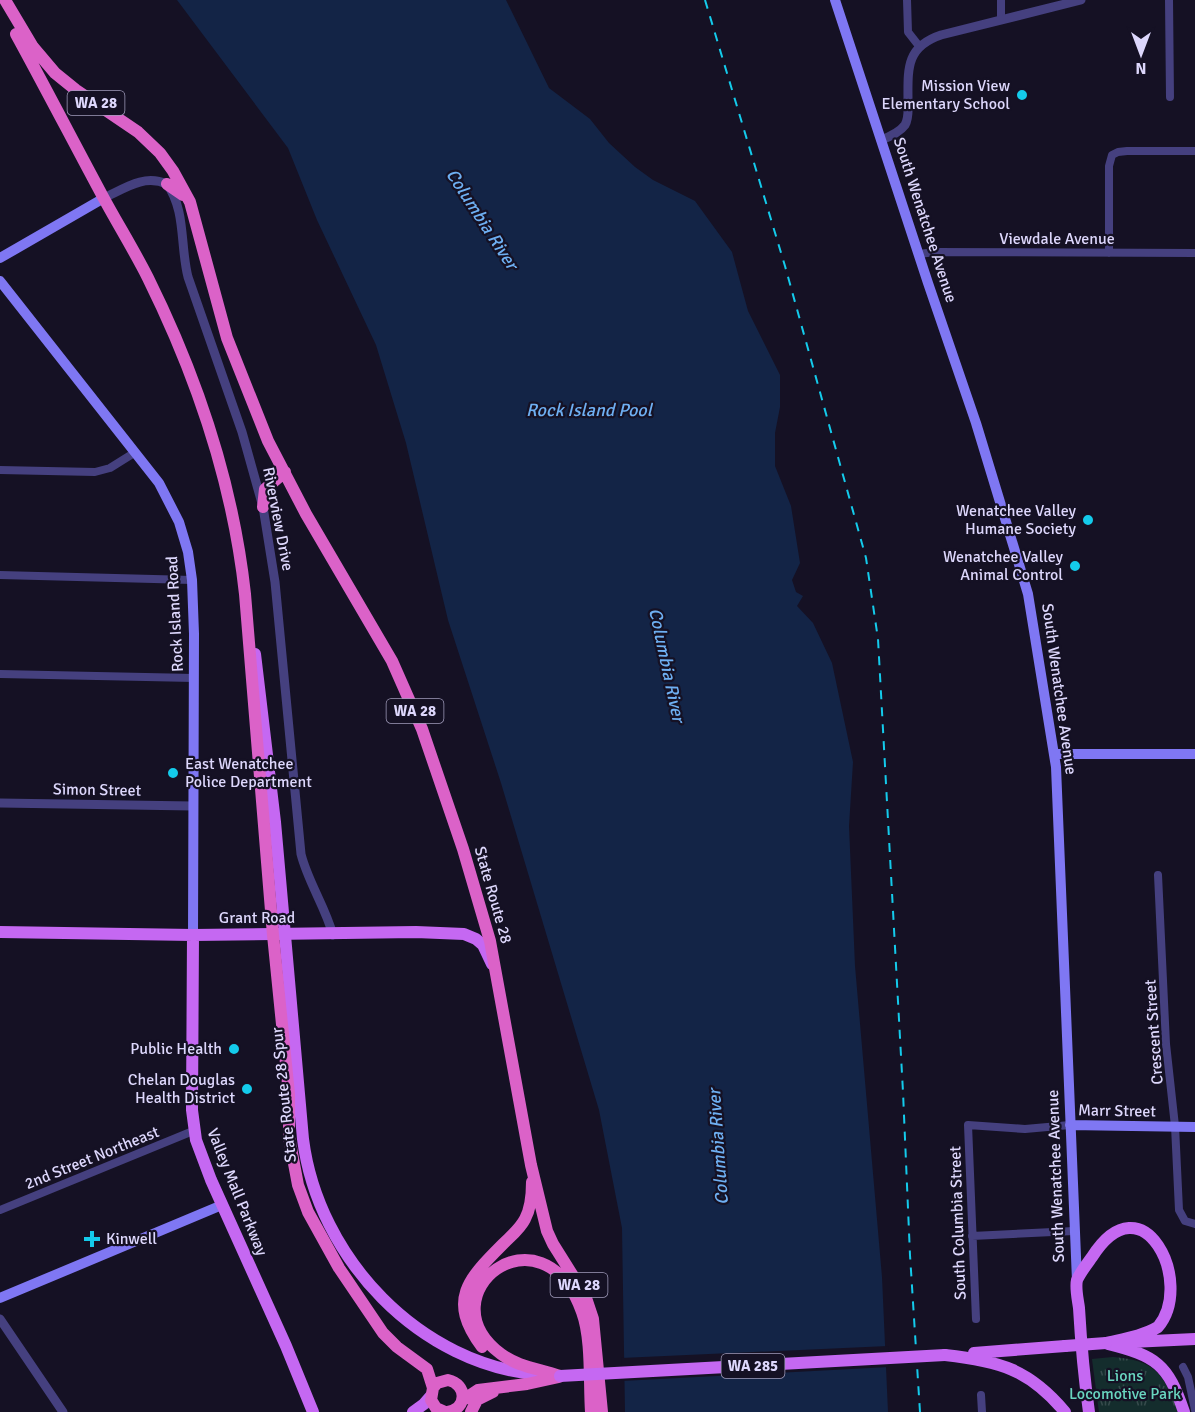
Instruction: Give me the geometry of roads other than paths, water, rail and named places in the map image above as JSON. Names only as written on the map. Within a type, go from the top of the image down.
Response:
[{"type":"highway","name":"WA 28","points":[[5,0],[33,47],[50,68],[70,86],[130,126],[152,145],[173,171],[190,202]]},
{"type":"highway","points":[[0,4],[149,280],[201,405],[231,504],[245,594],[279,935],[289,1095],[289,1137],[303,1199],[325,1245],[353,1274],[383,1333],[397,1347],[427,1369],[433,1404],[440,1412],[464,1407],[478,1390],[527,1384],[560,1376]]},
{"type":"highway","points":[[167,184],[181,192],[190,202]]},
{"type":"highway","name":"State Route 28","points":[[190,202],[227,338],[258,417],[306,514],[392,661],[422,729],[490,941],[531,1165],[548,1231],[553,1244],[581,1288],[590,1309],[602,1412]]},
{"type":"highway","points":[[263,507],[264,492],[285,472]]},
{"type":"highway","points":[[256,480],[262,485],[271,483]]},
{"type":"highway","points":[[531,1165],[531,1194],[527,1214],[519,1228],[472,1278],[465,1294],[465,1313],[472,1334],[483,1349],[494,1358],[510,1365],[560,1376]]},
{"type":"highway","points":[[560,1376],[510,1360],[492,1347],[482,1334],[476,1312],[478,1293],[488,1275],[503,1264],[524,1260],[538,1262],[560,1275],[574,1293],[587,1329],[591,1412]]},
{"type":"highway","points":[[432,1392],[442,1381],[453,1381],[462,1389],[464,1407]]},
{"type":"main road","name":"South Wenatchee Avenue","points":[[834,0],[976,423],[1028,594],[1054,754],[1074,1231],[1082,1360],[1089,1412]]},
{"type":"main road","points":[[0,258],[104,198]]},
{"type":"main road","name":"Rock Island Road","points":[[0,281],[159,483],[179,522],[188,552],[192,580],[194,678],[193,935]]},
{"type":"main road","points":[[1054,754],[1195,754]]},
{"type":"main road","name":"Grant Road","points":[[0,932],[193,935],[416,932],[464,934],[477,939],[483,945],[495,971]]},
{"type":"main road","name":"Valley Mall Parkway","points":[[193,935],[193,1131],[222,1205],[286,1346],[313,1412]]},
{"type":"main road","name":"State Route 28 Spur","points":[[279,935],[306,1161],[325,1216],[341,1245],[353,1274]]},
{"type":"main road","name":"Marr Street","points":[[1070,1125],[1195,1127]]},
{"type":"main road","points":[[0,1298],[222,1205]]},
{"type":"main road","points":[[1077,1281],[1098,1247],[1114,1233],[1138,1228],[1169,1240]]},
{"type":"main road","name":"WA 285","points":[[353,1274],[386,1312],[417,1337],[447,1355],[488,1372],[509,1377],[538,1379],[1195,1339]]},
{"type":"main road","points":[[1106,1343],[1157,1328],[1179,1309]]},
{"type":"main road","points":[[1106,1343],[1139,1353],[1164,1369],[1174,1384],[1184,1412]]},
{"type":"main road","points":[[945,1355],[985,1359],[1018,1371],[1044,1389],[1065,1412]]},
{"type":"main road","points":[[413,1412],[432,1392]]},
{"type":"street","points":[[907,0],[908,32],[919,46]]},
{"type":"street","points":[[1001,0],[1001,19]]},
{"type":"street","points":[[881,140],[904,127],[908,117],[909,69],[914,52],[930,38],[1081,0]]},
{"type":"street","points":[[1169,0],[1170,97]]},
{"type":"street","points":[[1109,253],[1108,166],[1112,155],[1127,151],[1195,151]]},
{"type":"street","points":[[104,198],[142,180],[158,180],[167,184]]},
{"type":"street","name":"Riverview Drive","points":[[167,184],[177,202],[188,277],[242,432],[263,507],[275,582],[301,854],[309,878],[325,909],[333,934]]},
{"type":"street","name":"Viewdale Avenue","points":[[919,254],[935,252],[1195,253]]},
{"type":"street","points":[[0,470],[95,472],[110,468],[134,453]]},
{"type":"street","points":[[0,575],[192,580]]},
{"type":"street","points":[[0,674],[194,678]]},
{"type":"street","name":"Simon Street","points":[[0,803],[193,806]]},
{"type":"street","name":"Crescent Street","points":[[1158,875],[1166,1044],[1175,1126],[1179,1210],[1185,1221],[1195,1224]]},
{"type":"street","name":"Marr Street","points":[[968,1125],[1025,1129],[1070,1125]]},
{"type":"street","name":"South Columbia Street","points":[[968,1125],[976,1318]]},
{"type":"street","name":"2nd Street Northeast","points":[[0,1210],[193,1131]]},
{"type":"street","points":[[972,1236],[1074,1231]]},
{"type":"street","points":[[0,1319],[63,1412]]},
{"type":"street","points":[[1183,1367],[1188,1377],[1195,1410]]},
{"type":"street","points":[[981,1395],[982,1412]]},
{"type":"water","name":"Rock Island Pool","points":[[177,0],[506,0],[549,88],[590,119],[609,143],[635,167],[653,180],[695,201],[732,252],[748,311],[780,375],[780,407],[775,433],[775,466],[791,506],[800,563],[792,580],[796,592],[803,596],[797,606],[813,623],[832,663],[853,762],[849,826],[855,966],[882,1277],[888,1412],[625,1412],[622,1228],[599,1110],[501,783],[448,620],[406,443],[376,345],[317,220],[288,148]]},
{"type":"railway","points":[[705,0],[785,266],[866,558],[878,639],[920,1412]]},
{"type":"place","name":"Mission View Elementary School","points":[[1022,95]]},
{"type":"place","name":"Wenatchee Valley Humane Society","points":[[1088,520]]},
{"type":"place","name":"Wenatchee Valley Animal Control","points":[[1075,566]]},
{"type":"place","name":"East Wenatchee Police Department","points":[[173,773]]},
{"type":"place","name":"Public Health","points":[[234,1049]]},
{"type":"place","name":"Chelan Douglas Health District","points":[[247,1089]]},
{"type":"place","name":"Kinwell","points":[[92,1239]]},
{"type":"water label","name":"Columbia River","points":[[482,219]]},
{"type":"water label","name":"Columbia River","points":[[667,665]]},
{"type":"water label","name":"Columbia River","points":[[718,1147]]},
{"type":"park label","name":"Lions Locomotive Park","points":[[1125,1385]]}]
